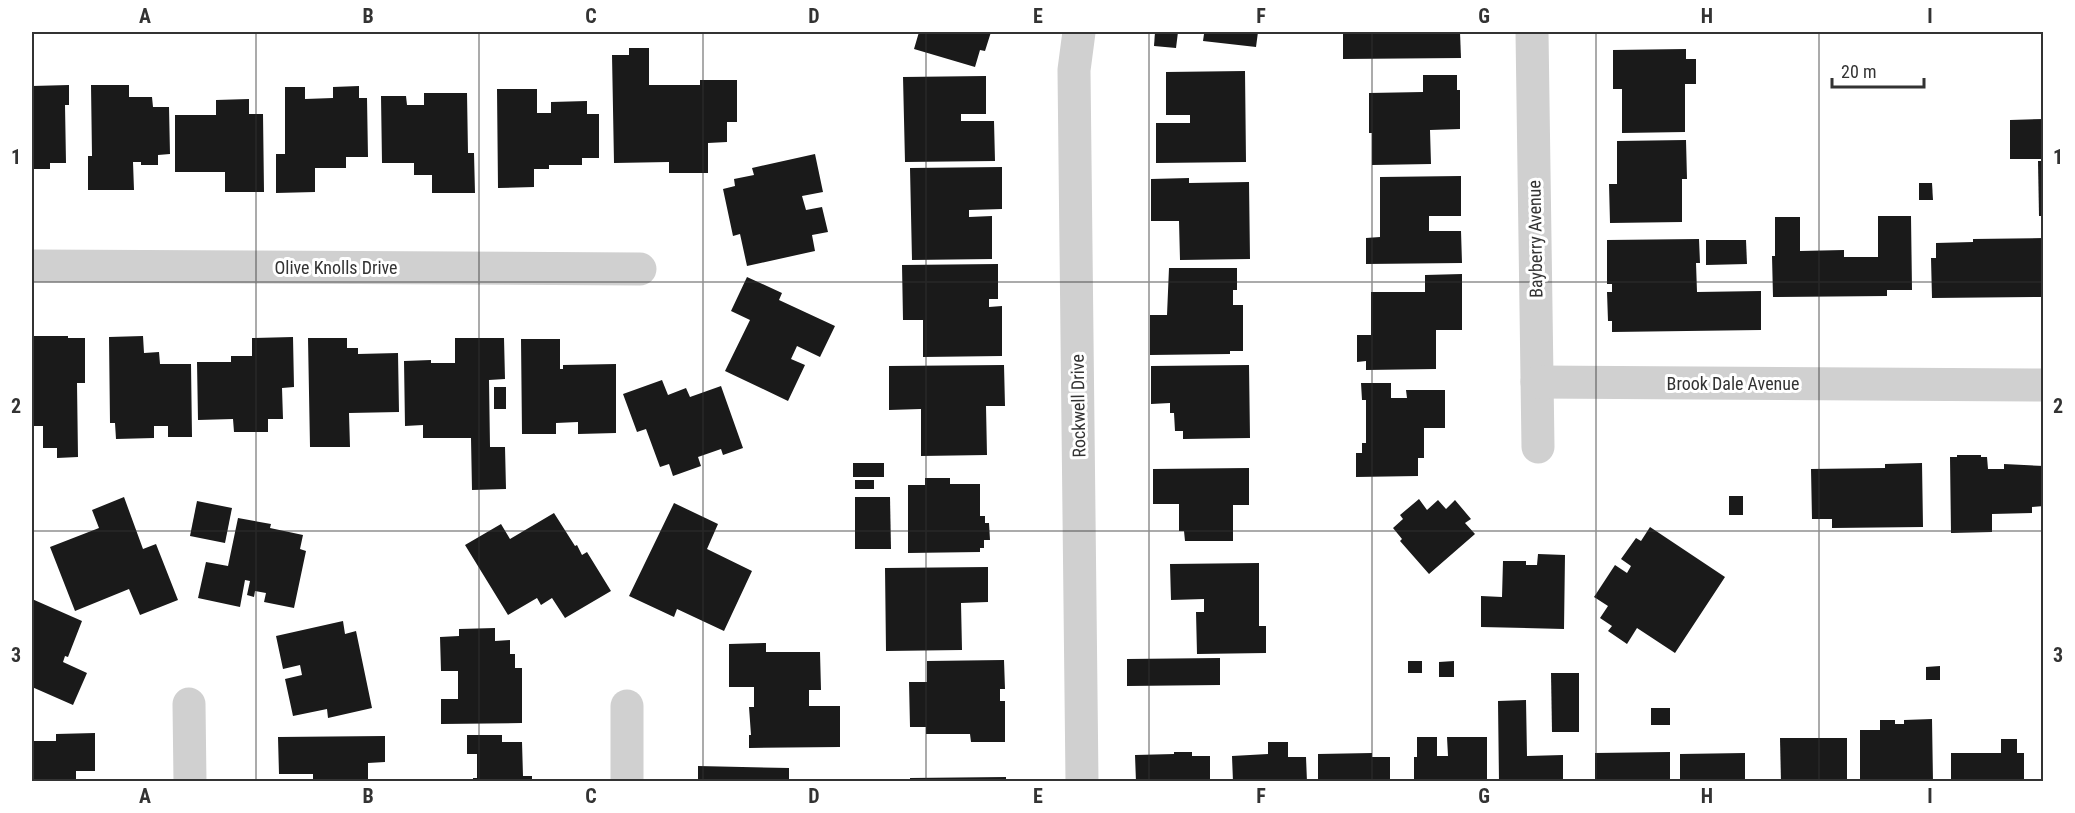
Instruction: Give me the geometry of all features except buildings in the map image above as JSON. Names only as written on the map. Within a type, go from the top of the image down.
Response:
[{"type":"street","name":"Rockwell Drive","points":[[1079,32],[1074,70],[1082,782]]},
{"type":"street","name":"Bayberry Avenue","points":[[1532,32],[1538,447]]},
{"type":"street","name":"Olive Knolls Drive","points":[[32,266],[640,269]]},
{"type":"street","name":"Brook Dale Avenue","points":[[1537,382],[2043,385]]},
{"type":"street","points":[[189,704],[190,782]]},
{"type":"street","points":[[627,706],[627,782]]}]
